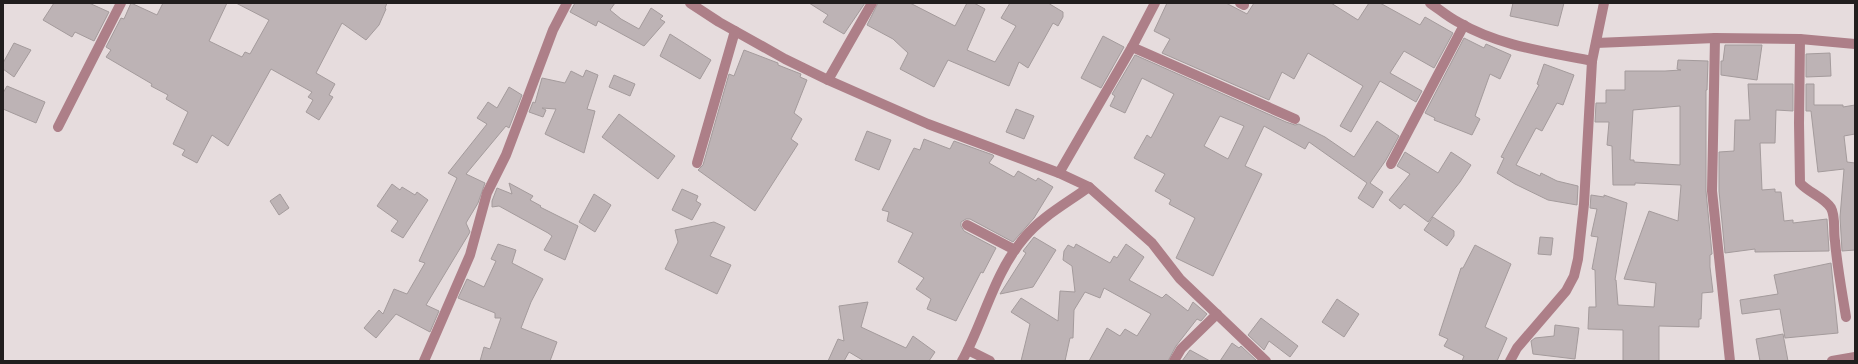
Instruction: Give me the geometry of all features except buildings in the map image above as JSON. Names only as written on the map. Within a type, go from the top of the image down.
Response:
[{"type":"street","points":[[58,127],[121,3]]},
{"type":"street","points":[[424,361],[470,255],[487,193],[506,155],[554,30],[567,3]]},
{"type":"street","points":[[690,3],[735,31],[785,59],[828,80],[928,124],[1059,173],[1088,187],[1152,243],[1180,279],[1266,361]]},
{"type":"street","points":[[828,80],[872,3]]},
{"type":"street","points":[[1059,173],[1132,47],[1155,3]]},
{"type":"street","points":[[1430,3],[1458,23],[1480,33],[1520,47],[1592,61]]},
{"type":"street","points":[[1510,361],[1517,348],[1566,291],[1574,276],[1578,260],[1584,204],[1592,61],[1604,3]]},
{"type":"street","points":[[1391,164],[1464,25]]},
{"type":"street","points":[[697,163],[735,31]]},
{"type":"street","points":[[1596,43],[1715,38],[1800,39],[1855,44]]},
{"type":"street","points":[[1715,38],[1712,191],[1730,361]]},
{"type":"street","points":[[1800,39],[1800,183],[1805,189],[1819,197],[1830,207],[1833,213],[1834,240],[1846,317]]},
{"type":"street","points":[[1132,47],[1295,119]]},
{"type":"street","points":[[962,361],[975,337],[997,281],[1015,250],[1024,238],[1041,222],[1088,187]]},
{"type":"street","points":[[967,225],[1015,250]]},
{"type":"street","points":[[1174,361],[1181,349],[1217,314]]},
{"type":"street","points":[[968,350],[990,361]]},
{"type":"street","points":[[1832,361],[1855,357]]}]
